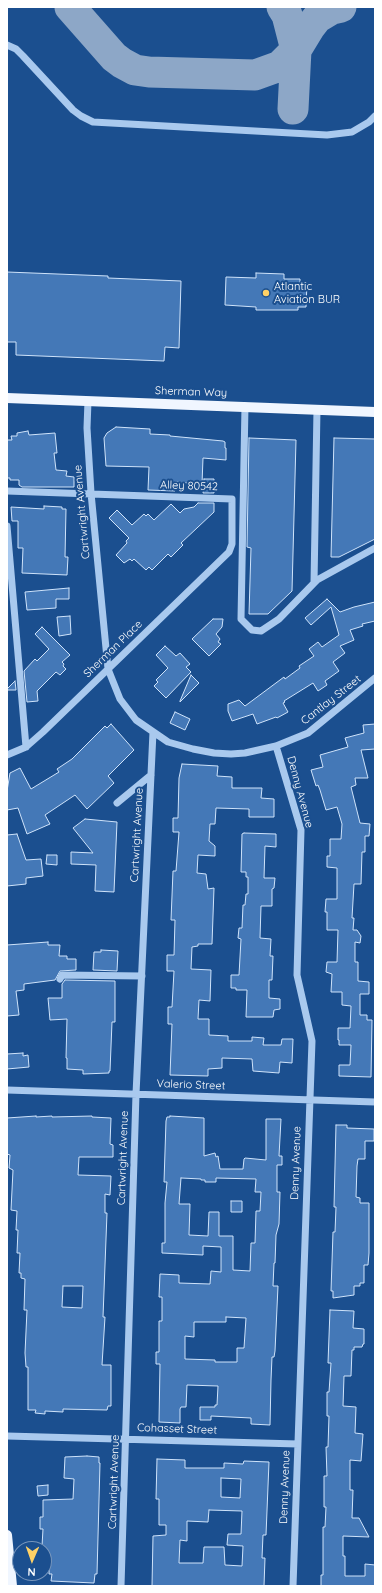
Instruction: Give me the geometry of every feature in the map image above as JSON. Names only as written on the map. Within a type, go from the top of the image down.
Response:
[{"type":"main road","name":"Sherman Way","points":[[7,398],[375,412]]},
{"type":"main road","points":[[7,1535],[12,1586]]},
{"type":"street","points":[[7,45],[16,49],[73,110],[93,122],[327,135],[352,132],[360,128],[375,116]]},
{"type":"street","name":"Cartwright Avenue","points":[[88,401],[91,493],[108,669],[120,700],[136,720],[153,732],[136,1094],[121,1586]]},
{"type":"street","points":[[245,406],[241,619],[252,630],[261,631],[279,619],[317,580],[375,548]]},
{"type":"street","points":[[314,583],[317,409]]},
{"type":"street","points":[[7,491],[91,493]]},
{"type":"street","name":"Alley 80542","points":[[91,493],[232,499],[232,544],[229,552]]},
{"type":"street","points":[[7,526],[26,746]]},
{"type":"street","name":"Sherman Place","points":[[7,755],[26,746],[229,552]]},
{"type":"street","name":"Cantlay Street","points":[[153,732],[168,742],[214,753],[245,753],[276,746],[308,733],[375,678]]},
{"type":"street","name":"Denny Avenue","points":[[276,746],[301,830],[297,928],[297,975],[312,1041],[293,1586]]},
{"type":"street","points":[[117,803],[151,775]]},
{"type":"street","points":[[60,979],[62,975],[142,976]]},
{"type":"street","name":"Valerio Street","points":[[7,1090],[375,1102]]},
{"type":"street","name":"Cohasset Street","points":[[7,1436],[126,1438],[298,1444]]},
{"type":"building","points":[[7,272],[108,276],[108,278],[181,281],[179,348],[165,347],[164,361],[16,355],[16,342],[7,342]]},
{"type":"building","name":"Atlantic Aviation BUR","points":[[256,273],[284,274],[284,279],[300,279],[300,283],[307,283],[306,307],[298,307],[298,310],[256,310],[256,307],[225,305],[226,277],[256,278]]},
{"type":"building","points":[[116,427],[150,429],[150,434],[223,441],[225,442],[226,448],[226,460],[203,458],[202,484],[175,482],[175,491],[148,490],[149,467],[106,466],[104,438],[107,433]]},
{"type":"building","points":[[28,431],[29,435],[55,433],[57,453],[54,453],[56,470],[67,471],[66,476],[74,477],[74,487],[22,487],[19,485],[19,480],[10,480],[10,478],[7,478],[7,440],[12,440],[11,436],[17,436],[17,433]]},
{"type":"building","points":[[249,438],[296,440],[292,591],[268,614],[249,614],[251,548],[247,547]]},
{"type":"building","points":[[334,438],[375,439],[375,539],[339,557],[331,557]]},
{"type":"building","points":[[204,479],[214,479],[214,493],[203,493]]},
{"type":"building","points":[[198,503],[214,503],[214,512],[181,543],[183,545],[171,557],[168,554],[152,570],[149,567],[146,570],[134,559],[132,561],[130,559],[124,563],[116,555],[127,543],[126,541],[129,538],[109,518],[117,510],[132,525],[144,514],[146,516],[148,514],[154,520],[171,504],[180,513],[184,509],[194,507]]},
{"type":"building","points":[[44,506],[62,507],[62,509],[66,509],[65,557],[68,557],[67,575],[22,573],[23,548],[18,548],[18,521],[12,521],[11,507],[44,509]]},
{"type":"building","points":[[69,588],[69,599],[56,599],[56,608],[27,610],[25,592]]},
{"type":"building","points":[[327,599],[340,612],[375,602],[375,621],[362,624],[363,626],[350,630],[354,640],[340,646],[345,653],[333,662],[339,671],[325,681],[327,685],[318,691],[313,683],[284,701],[285,702],[283,703],[288,712],[277,718],[276,717],[257,724],[253,714],[232,721],[228,711],[228,704],[239,700],[245,706],[284,677],[285,679],[300,668],[299,666],[314,656],[309,649],[318,642],[322,647],[339,635],[331,607],[311,625],[305,618]]},
{"type":"building","points":[[70,616],[71,634],[59,636],[57,617]]},
{"type":"building","points":[[213,619],[223,619],[222,627],[216,634],[220,639],[218,642],[221,644],[209,656],[192,639]]},
{"type":"building","points":[[42,627],[70,655],[62,662],[66,669],[60,675],[56,672],[37,691],[38,701],[27,702],[24,671],[35,659],[37,661],[49,649],[35,634]]},
{"type":"building","points":[[165,646],[176,656],[180,653],[190,664],[186,667],[191,672],[166,698],[154,686],[158,682],[156,680],[168,668],[156,655]]},
{"type":"building","points":[[191,675],[199,683],[180,702],[180,701]]},
{"type":"building","points":[[15,681],[16,690],[7,690],[7,689]]},
{"type":"building","points":[[175,712],[190,719],[185,730],[170,723]]},
{"type":"building","points":[[111,724],[134,750],[108,776],[114,783],[87,809],[75,795],[45,815],[50,824],[27,834],[18,808],[7,810],[7,791],[10,773],[20,768],[31,789],[59,772],[57,769],[72,759],[105,726],[107,728]]},
{"type":"building","points":[[375,724],[375,749],[361,750],[368,778],[355,778],[356,785],[351,787],[360,823],[370,824],[369,836],[365,836],[365,852],[362,852],[361,884],[354,884],[352,918],[354,918],[353,930],[357,930],[361,936],[360,943],[355,942],[355,962],[358,962],[358,981],[369,982],[369,994],[360,994],[360,1015],[367,1015],[367,1020],[372,1020],[371,1077],[339,1076],[339,1065],[350,1065],[351,1045],[339,1045],[338,1028],[350,1028],[351,1006],[342,1005],[342,992],[331,992],[332,974],[326,972],[327,962],[337,962],[338,930],[327,930],[327,912],[325,912],[326,899],[337,899],[337,868],[327,867],[327,856],[330,856],[330,839],[341,839],[342,824],[337,807],[326,810],[320,790],[318,785],[316,786],[311,770],[323,767],[320,755],[348,747],[345,738],[364,733],[363,725]]},
{"type":"building","points":[[182,764],[218,766],[217,776],[232,777],[232,788],[262,788],[261,798],[274,799],[274,817],[249,817],[249,809],[216,808],[215,824],[210,824],[209,841],[215,846],[215,856],[198,855],[197,873],[206,874],[208,889],[214,888],[212,944],[198,944],[198,946],[192,947],[191,969],[211,970],[210,1001],[199,1000],[198,1019],[209,1019],[209,1035],[228,1036],[228,1041],[252,1041],[252,1037],[264,1038],[263,1045],[281,1045],[282,1039],[293,1039],[292,1063],[280,1062],[279,1073],[253,1071],[252,1059],[222,1058],[222,1068],[208,1069],[208,1076],[170,1075],[172,1024],[168,1024],[168,1007],[172,1007],[174,971],[167,971],[167,955],[174,955],[175,920],[171,920],[173,871],[176,871],[179,832],[173,832],[173,818],[178,818],[179,778]]},
{"type":"building","points":[[85,819],[117,822],[114,892],[95,891],[96,865],[71,864],[71,852],[93,853],[73,828]]},
{"type":"building","points":[[17,834],[26,860],[41,859],[43,876],[26,878],[26,884],[7,886],[7,835]]},
{"type":"building","points":[[242,834],[276,834],[276,847],[265,846],[264,878],[275,878],[274,888],[272,889],[272,906],[261,906],[260,938],[271,939],[270,956],[273,956],[272,980],[269,980],[269,998],[280,999],[280,1009],[274,1010],[273,1017],[246,1017],[247,990],[236,990],[236,988],[231,988],[231,975],[239,975],[241,939],[238,938],[239,928],[242,928],[243,905],[245,905],[246,894],[248,894],[248,877],[246,877],[246,872],[241,872]]},
{"type":"building","points":[[47,855],[57,855],[57,865],[46,864]]},
{"type":"building","points":[[48,942],[48,945],[60,945],[59,956],[67,956],[67,959],[76,959],[76,970],[60,971],[55,980],[24,984],[24,990],[16,991],[19,1015],[7,1016],[7,945]]},
{"type":"building","points":[[101,950],[118,951],[117,971],[93,970],[94,952],[101,952]]},
{"type":"building","points":[[65,980],[115,981],[115,1022],[112,1022],[109,1073],[83,1074],[83,1070],[67,1069],[67,1019],[50,1020],[48,998],[62,998],[62,984]]},
{"type":"building","points":[[23,1053],[23,1056],[28,1055],[29,1067],[7,1069],[7,1054]]},
{"type":"building","points":[[36,1116],[92,1116],[111,1118],[110,1144],[113,1145],[113,1157],[79,1157],[78,1175],[111,1176],[110,1195],[105,1194],[105,1213],[107,1213],[103,1317],[105,1317],[102,1365],[111,1365],[111,1406],[108,1406],[107,1410],[63,1409],[63,1412],[45,1411],[45,1414],[35,1413],[36,1410],[28,1410],[28,1367],[26,1367],[25,1353],[27,1310],[24,1310],[25,1279],[21,1278],[21,1273],[19,1273],[20,1253],[17,1253],[17,1211],[11,1210],[13,1170],[9,1168],[10,1155],[7,1154],[7,1118]],"holes":[[[63,1286],[83,1286],[82,1308],[62,1307]]]},
{"type":"building","points":[[167,1117],[204,1118],[204,1156],[215,1153],[216,1157],[218,1156],[220,1169],[243,1169],[245,1158],[266,1160],[266,1119],[281,1119],[279,1156],[282,1156],[282,1165],[277,1165],[277,1192],[280,1192],[279,1224],[276,1235],[273,1286],[278,1286],[275,1351],[274,1357],[272,1357],[270,1425],[251,1424],[251,1418],[211,1416],[211,1420],[200,1420],[200,1407],[215,1407],[215,1405],[217,1405],[218,1386],[187,1385],[186,1407],[181,1407],[180,1409],[180,1423],[159,1422],[160,1364],[156,1364],[156,1352],[159,1352],[159,1321],[162,1321],[162,1297],[159,1297],[160,1274],[179,1275],[179,1283],[210,1284],[211,1271],[221,1272],[221,1247],[203,1246],[203,1255],[162,1253],[162,1243],[165,1243],[165,1203],[167,1182],[164,1182],[166,1121]],"holes":[[[181,1178],[201,1179],[205,1180],[205,1182],[216,1182],[216,1178],[256,1179],[255,1192],[261,1192],[260,1211],[256,1211],[255,1243],[251,1243],[250,1271],[233,1270],[233,1236],[219,1236],[219,1212],[209,1212],[208,1236],[189,1235],[190,1204],[179,1204]],[[226,1317],[246,1318],[244,1348],[237,1348],[237,1362],[215,1362],[215,1360],[185,1359],[185,1336],[194,1337],[194,1322],[226,1322]]]},
{"type":"building","points":[[336,1125],[347,1125],[347,1128],[374,1129],[374,1141],[365,1141],[365,1159],[358,1159],[357,1166],[356,1197],[360,1198],[360,1203],[369,1203],[369,1253],[368,1265],[364,1265],[364,1283],[360,1283],[360,1286],[354,1286],[354,1295],[333,1298],[333,1291],[331,1291],[333,1232],[335,1232],[336,1207],[334,1207]]},
{"type":"building","points":[[231,1201],[242,1201],[242,1212],[231,1212]]},
{"type":"building","points":[[330,1310],[354,1311],[353,1328],[364,1329],[364,1344],[362,1347],[354,1347],[354,1350],[352,1350],[351,1376],[344,1376],[343,1406],[356,1407],[355,1433],[363,1434],[361,1461],[350,1460],[350,1490],[353,1490],[352,1518],[359,1518],[369,1537],[343,1536],[343,1556],[345,1556],[345,1576],[365,1576],[365,1564],[375,1565],[375,1586],[321,1586],[321,1575],[323,1575],[323,1527],[325,1527],[326,1507],[324,1507],[324,1476],[327,1476],[326,1447],[328,1447],[329,1416],[327,1416],[327,1392],[329,1392],[331,1363],[328,1363]]},
{"type":"building","points":[[65,1457],[99,1457],[97,1574],[95,1574],[94,1583],[51,1581],[52,1541],[42,1541],[43,1529],[40,1529],[40,1517],[43,1517],[43,1500],[73,1499],[74,1479],[64,1478]]},
{"type":"building","points":[[157,1459],[185,1460],[185,1468],[224,1468],[224,1463],[243,1464],[244,1461],[269,1462],[266,1535],[263,1535],[262,1558],[265,1558],[264,1586],[152,1586],[153,1536],[166,1535],[166,1525],[159,1525],[159,1499],[156,1499]],"holes":[[[221,1478],[241,1479],[240,1498],[221,1497]],[[209,1510],[242,1511],[241,1534],[228,1534],[227,1545],[243,1546],[242,1566],[225,1565],[224,1547],[204,1547],[203,1563],[179,1563],[180,1540],[187,1541],[187,1521],[208,1522]]]},
{"type":"building","points":[[48,1485],[48,1495],[38,1496],[37,1486]]},
{"type":"taxiway","points":[[70,7],[114,57],[135,70],[149,72],[255,75],[280,66],[296,50],[317,18],[332,9],[341,7]]},
{"type":"taxiway","points":[[282,7],[287,15],[296,50],[293,109]]},
{"type":"place","name":"Atlantic Aviation BUR","points":[[266,293]]}]
